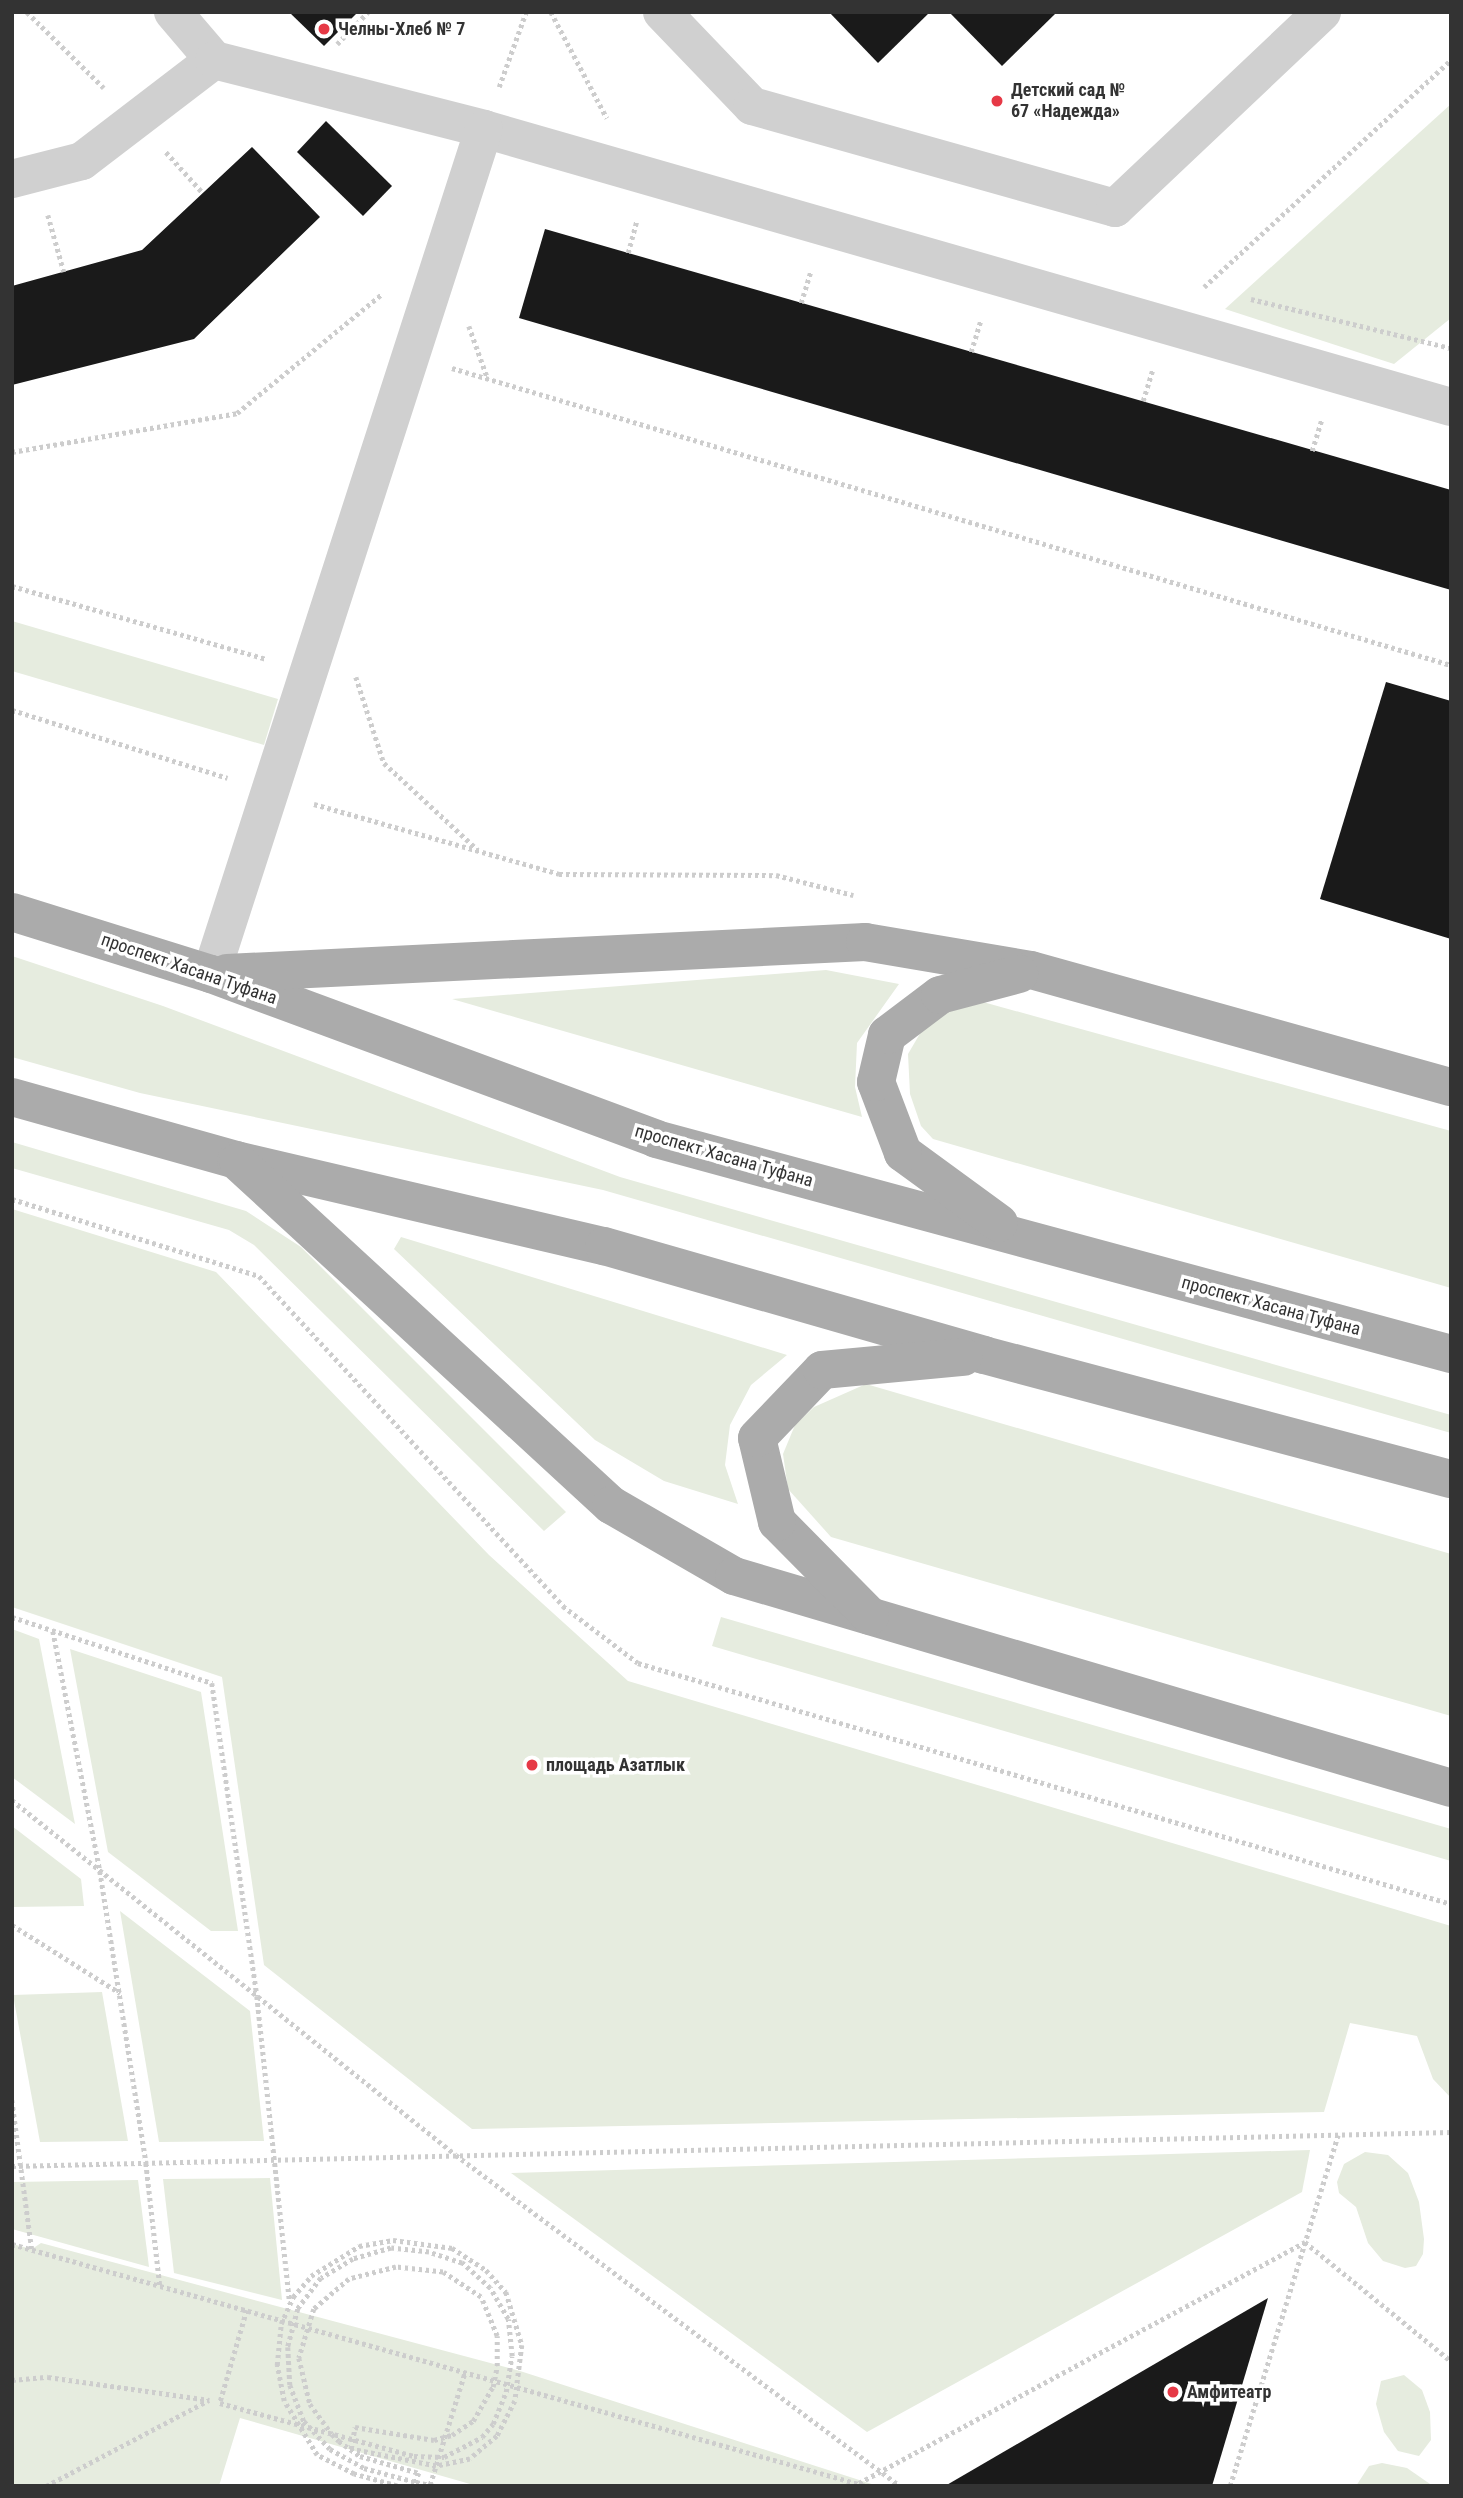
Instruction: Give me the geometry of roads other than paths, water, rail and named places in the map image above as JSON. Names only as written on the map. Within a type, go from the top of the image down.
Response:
[{"type":"main road","name":"проспект Хасана Туфана","points":[[12,912],[211,974],[656,1139],[1451,1354]]},
{"type":"main road","points":[[211,974],[865,942],[1031,970],[1451,1087]]},
{"type":"main road","points":[[1020,1238],[903,1153],[876,1082],[887,1035],[940,995],[1031,970]]},
{"type":"main road","points":[[12,1097],[236,1160],[604,1246],[984,1355],[1451,1479]]},
{"type":"main road","points":[[236,1160],[611,1505],[734,1576],[874,1620],[1451,1788]]},
{"type":"main road","points":[[874,1620],[777,1522],[757,1438],[822,1370],[984,1355]]},
{"type":"lane","points":[[173,12],[214,60],[484,129],[1451,407]]},
{"type":"lane","points":[[662,12],[752,106],[1115,208],[1322,12]]},
{"type":"lane","points":[[24,177],[82,161],[214,60]]},
{"type":"lane","points":[[211,974],[484,129]]},
{"type":"place","name":"Челны-Хлеб № 7","points":[[324,29]]},
{"type":"place","name":"Детский сад № 67 «Надежда»","points":[[997,101]]},
{"type":"place","name":"площадь Азатлык","points":[[532,1765]]},
{"type":"place","name":"Амфитеатр","points":[[1173,2392]]}]
